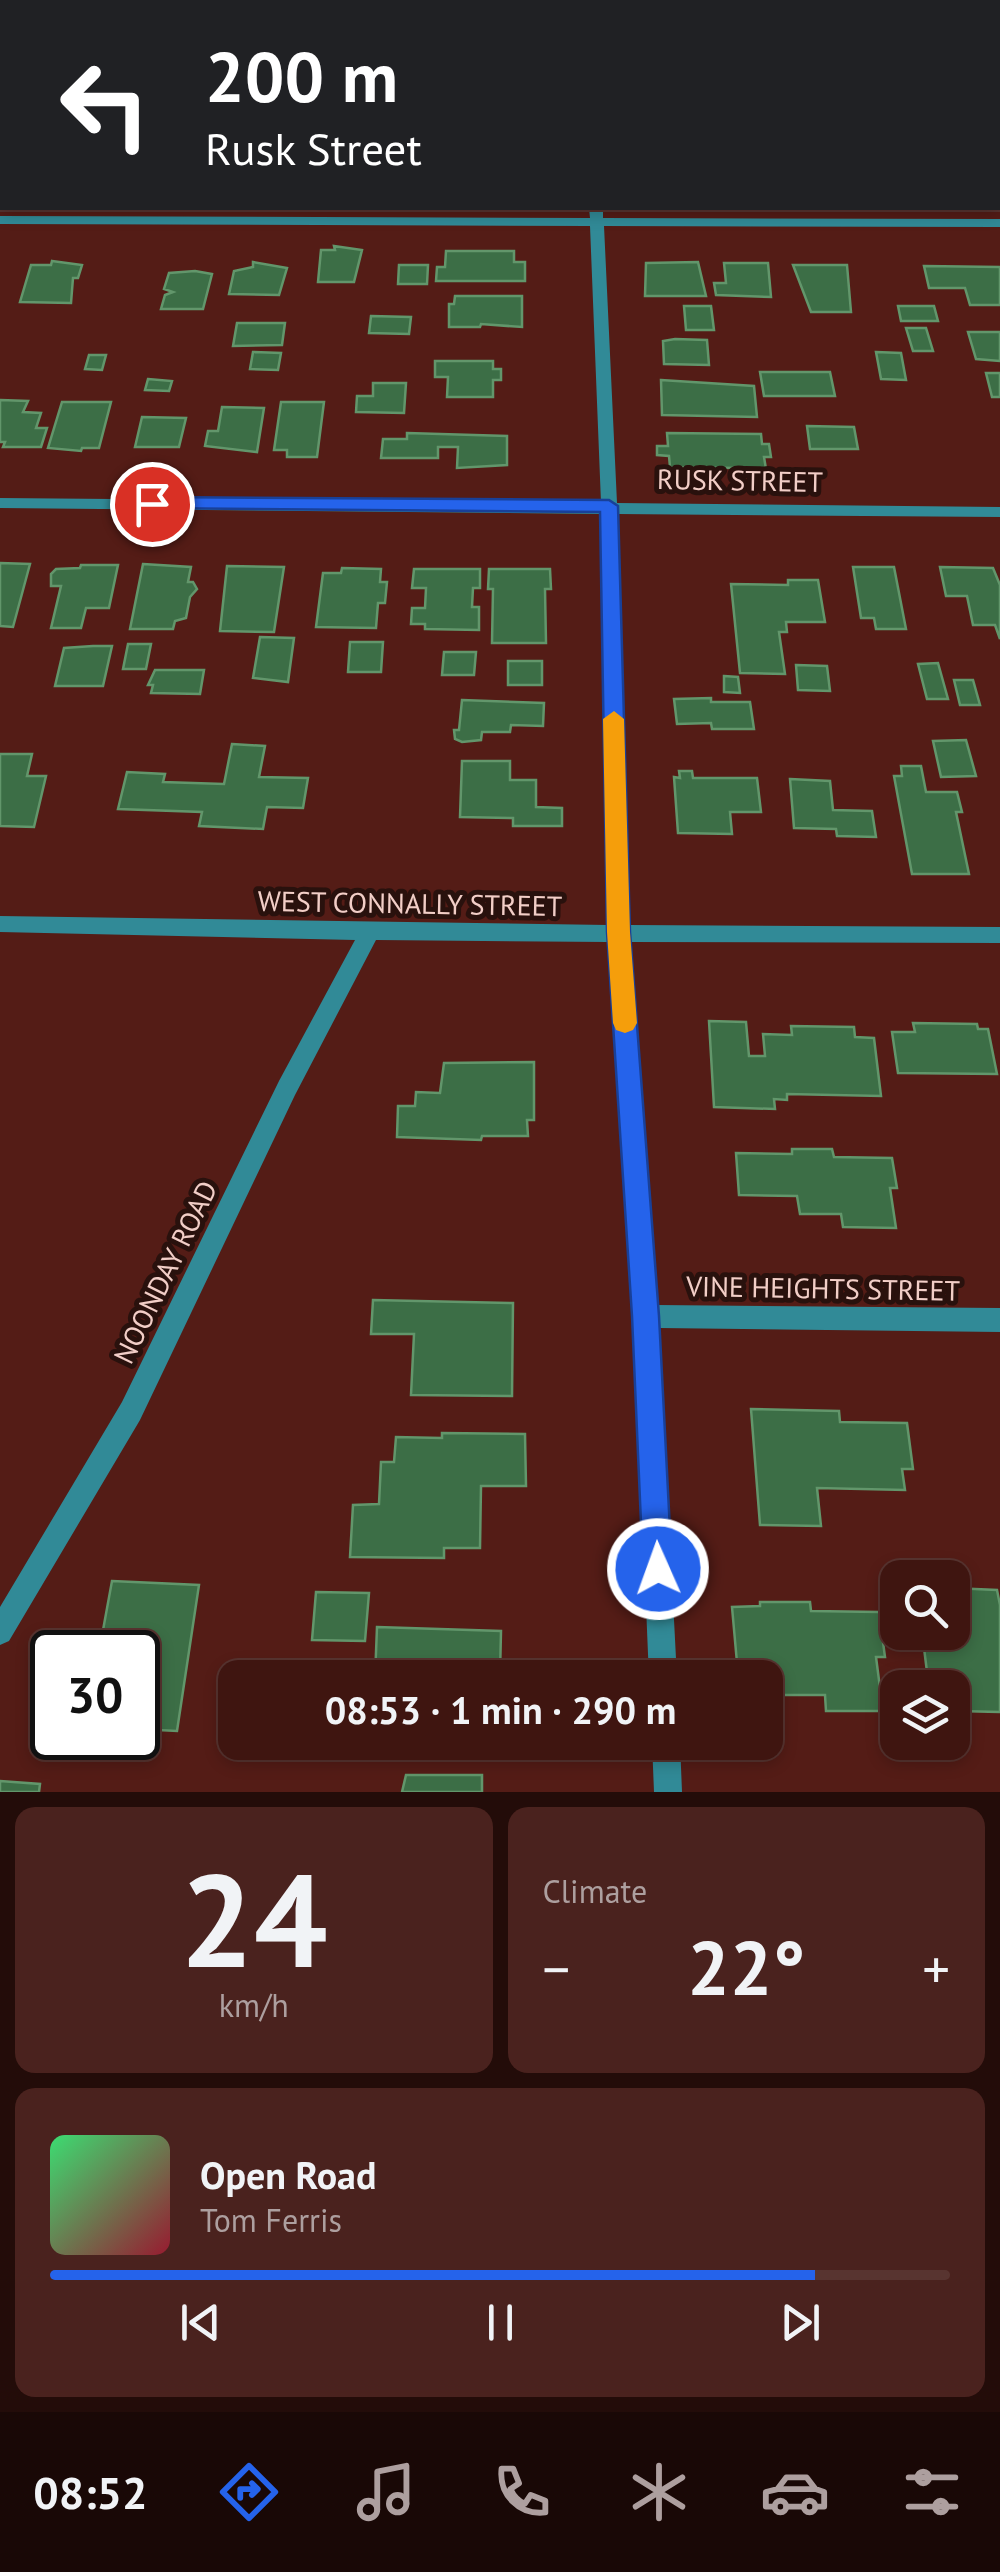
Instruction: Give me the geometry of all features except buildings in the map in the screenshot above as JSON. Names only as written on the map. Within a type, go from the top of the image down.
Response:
[{"type":"street","points":[[596,215],[609,506],[618,932],[646,1316],[662,1660]]},
{"type":"street","points":[[0,220],[596,215],[1000,222]]},
{"type":"street","name":"RUSK STREET","points":[[0,503],[1000,512]]},
{"type":"street","name":"WEST CONNALLY STREET","points":[[0,924],[370,932],[1000,935]]},
{"type":"street","name":"NOONDAY ROAD","points":[[0,1632],[131,1411],[287,1088],[370,932]]},
{"type":"street","name":"VINE HEIGHTS STREET","points":[[646,1316],[1000,1320]]},
{"type":"street","points":[[667,1760],[668,1792]]},
{"type":"slow traffic","points":[[614,719],[618,932],[625,1023]]},
{"type":"route","points":[[152,504],[609,506],[618,932],[646,1316],[658,1569]]}]
